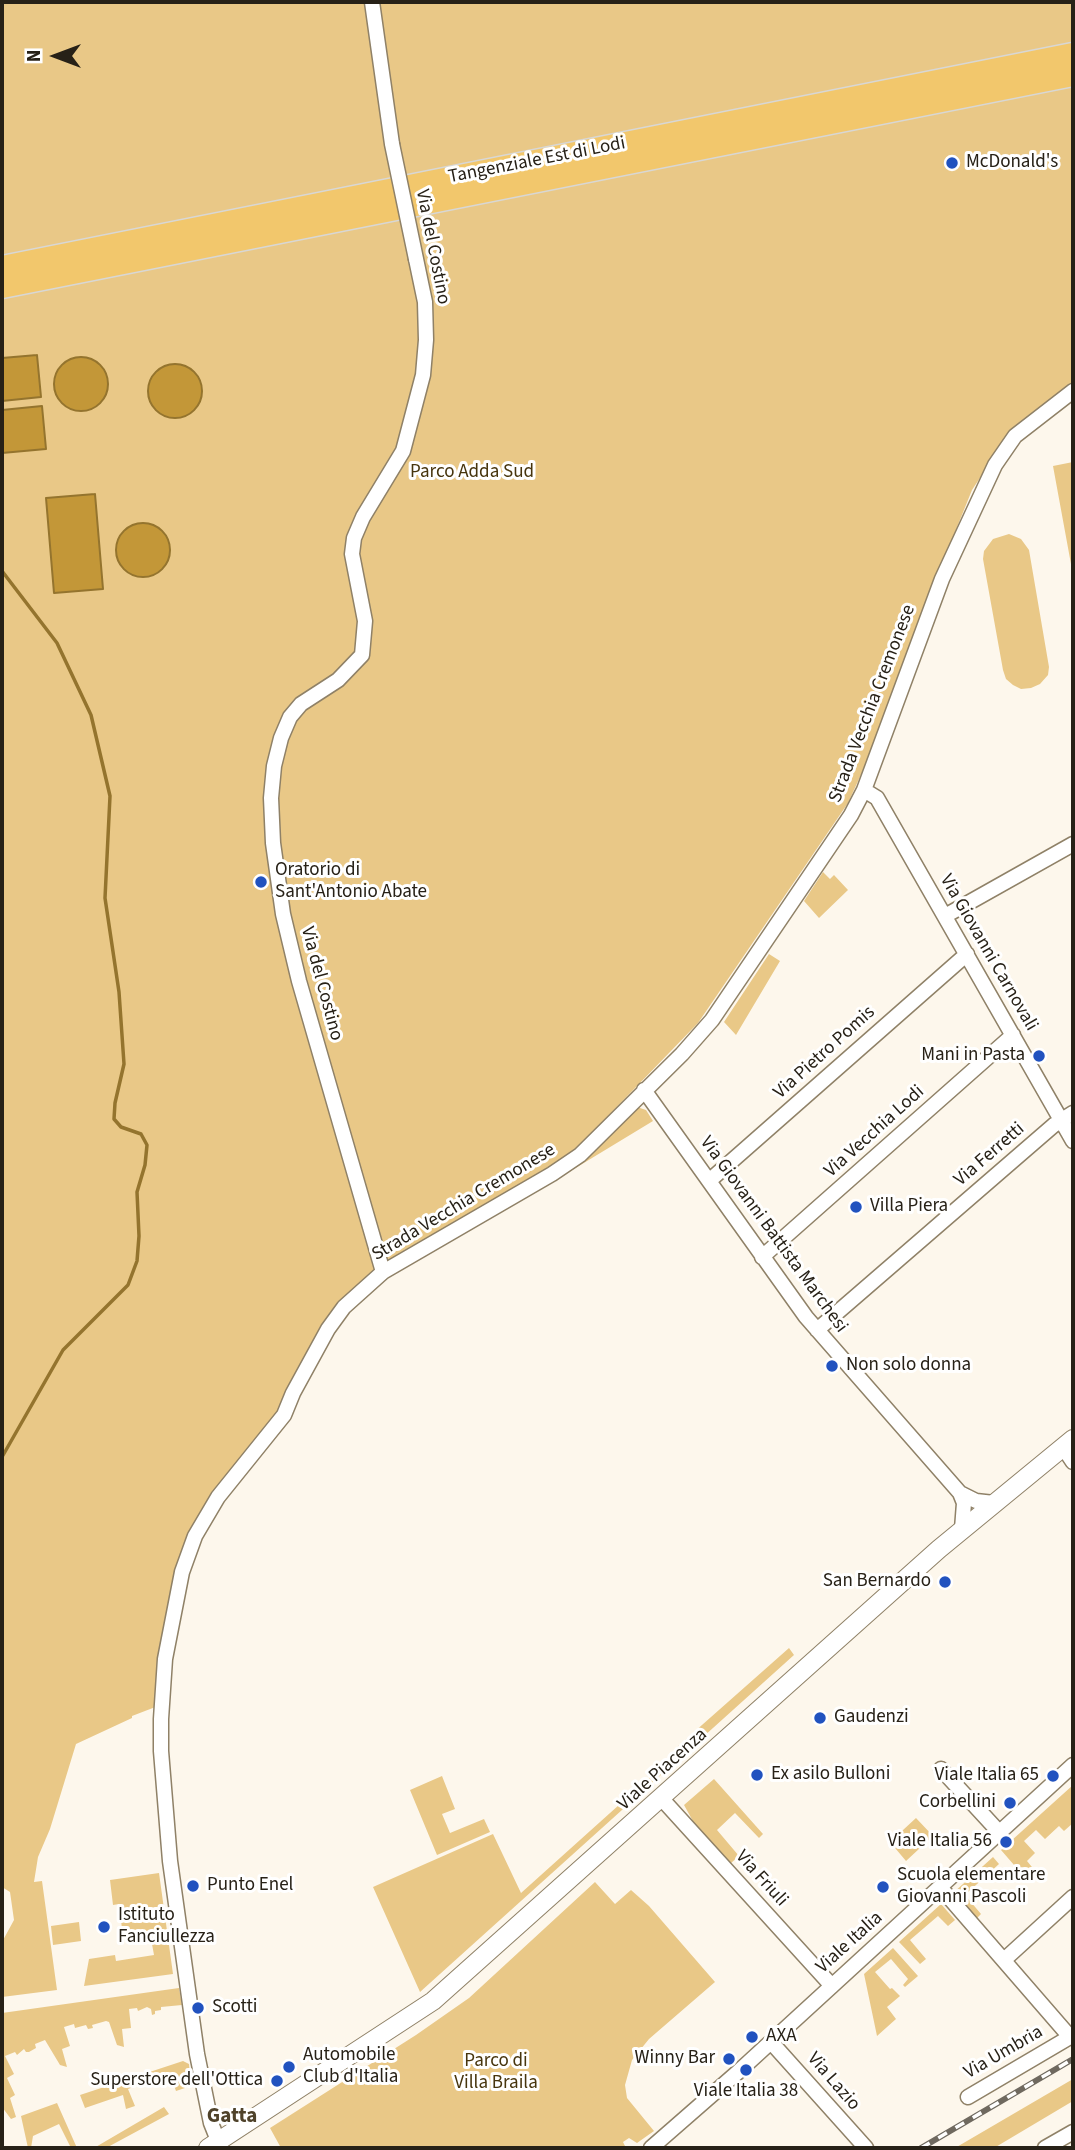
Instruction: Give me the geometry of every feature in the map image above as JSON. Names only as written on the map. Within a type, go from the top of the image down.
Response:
[{"type":"highway","name":"Tangenziale Est di Lodi","points":[[2,286],[200,238],[1073,55]]},
{"type":"highway","name":"Tangenziale Est di Lodi","points":[[2,268],[200,238],[1073,74]]},
{"type":"street","name":"Via del Costino","points":[[372,2],[392,144],[425,302],[423,375],[403,451],[363,517],[354,538],[352,554],[365,621],[362,655],[338,680],[301,704],[290,717],[274,766],[271,798],[278,892],[289,941],[383,1272]]},
{"type":"street","name":"Strada Vecchia Cremonese","points":[[216,2146],[197,2054],[170,1861],[161,1719],[169,1635],[185,1560],[202,1522],[284,1415],[328,1329],[344,1307],[383,1272],[567,1164],[592,1144],[712,1020],[851,815],[864,790],[942,579],[995,465],[1015,436],[1073,391]]},
{"type":"street","name":"Via Giovanni Carnovali","points":[[864,790],[877,798],[1013,1035],[1067,1116],[1073,1141]]},
{"type":"street","points":[[945,916],[1073,844]]},
{"type":"street","name":"Via Pietro Pomis","points":[[709,1181],[967,954]]},
{"type":"street","name":"Via Vecchia Lodi","points":[[762,1257],[1013,1035]]},
{"type":"street","name":"Via Giovanni Battista Marchesi","points":[[644,1090],[817,1330],[960,1493]]},
{"type":"street","name":"Via Ferretti","points":[[817,1330],[1067,1116]]},
{"type":"street","name":"Viale Piacenza","points":[[216,2146],[433,2001],[962,1529],[1070,1450]]},
{"type":"street","points":[[960,1493],[976,1501],[994,1503]]},
{"type":"street","points":[[960,1493],[964,1503],[962,1529]]},
{"type":"street","name":"Viale Italia","points":[[651,2148],[771,2042],[1073,1765]]},
{"type":"street","points":[[941,1769],[999,1832]]},
{"type":"street","name":"Via Friuli","points":[[662,1799],[832,1986]]},
{"type":"street","name":"Via Umbria","points":[[940,1887],[1072,2036],[968,2097]]},
{"type":"street","points":[[1004,1960],[1073,1897]]},
{"type":"street","name":"Via Lazio","points":[[771,2042],[866,2148]]},
{"type":"street","points":[[1045,2148],[1073,2132]]},
{"type":"green space","name":"Parco Adda Sud","points":[[2,2],[1073,2],[1073,390],[1013,428],[972,490],[848,803],[698,1023],[579,1146],[391,1262],[355,1290],[280,1409],[200,1515],[158,1706],[76,1744],[50,1829],[38,1857],[34,1882],[42,1881],[57,1990],[2,1997],[2,1942],[14,1920],[10,1892],[2,1887]]},
{"type":"green space","points":[[1073,462],[1073,575],[1053,466]]},
{"type":"green space","points":[[1009,534],[1021,539],[1029,550],[1049,667],[1048,675],[1040,684],[1031,688],[1021,689],[1006,679],[983,559],[984,551],[993,539]]},
{"type":"green space","points":[[823,872],[830,879],[834,875],[848,890],[819,918],[804,901]]},
{"type":"green space","points":[[769,954],[780,961],[736,1035],[724,1022]]},
{"type":"green space","points":[[637,1107],[646,1110],[653,1121],[564,1175],[580,1163]]},
{"type":"green space","points":[[789,1648],[794,1655],[420,1992],[373,1887],[493,1834],[521,1893],[679,1751],[676,1748]]},
{"type":"green space","points":[[442,1776],[455,1809],[442,1814],[450,1833],[484,1819],[490,1832],[437,1855],[410,1790]]},
{"type":"green space","points":[[714,1779],[763,1834],[759,1838],[735,1813],[717,1830],[739,1856],[731,1863],[694,1823],[684,1805]]},
{"type":"green space","points":[[1073,1785],[1073,1823],[1064,1831],[1059,1826],[1045,1839],[1036,1830],[1024,1841],[1035,1853],[1027,1861],[1036,1872],[1027,1880],[1001,1850]]},
{"type":"green space","points":[[916,1818],[933,1836],[906,1861],[890,1842]]},
{"type":"green space","points":[[993,1857],[999,1864],[965,1895],[981,1914],[976,1919],[953,1893]]},
{"type":"green space","points":[[159,1873],[173,1974],[84,1986],[89,1959],[115,1955],[116,1961],[154,1955],[150,1933],[123,1937],[119,1904],[113,1905],[110,1880]]},
{"type":"green space","name":"Parco di Villa Braila","points":[[595,1882],[615,1904],[631,1890],[649,1906],[715,1982],[649,2039],[632,2060],[625,2085],[627,2098],[654,2131],[637,2143],[629,2138],[623,2142],[626,2148],[281,2148],[270,2128],[469,1998]]},
{"type":"green space","points":[[941,1904],[955,1920],[948,1926],[938,1916],[910,1940],[926,1959],[920,1964],[899,1942]]},
{"type":"green space","points":[[79,1922],[81,1941],[53,1945],[51,1926]]},
{"type":"green space","points":[[893,1948],[918,1976],[905,1987],[903,1985],[908,1979],[891,1959],[875,1972],[900,1996],[887,2007],[896,2019],[877,2036],[864,1974]]},
{"type":"green space","points":[[179,1988],[182,2005],[161,2007],[161,2010],[152,2015],[151,2009],[147,2007],[138,2011],[137,2008],[129,2009],[131,2028],[122,2029],[124,2047],[117,2045],[109,2022],[106,2021],[88,2029],[86,2025],[75,2028],[74,2024],[64,2027],[70,2046],[62,2049],[67,2067],[60,2065],[45,2040],[35,2044],[36,2048],[29,2052],[24,2049],[17,2055],[15,2052],[5,2056],[14,2074],[7,2078],[15,2095],[10,2098],[16,2117],[11,2119],[2,2107],[2,2013]]},
{"type":"green space","points":[[183,2061],[189,2064],[191,2086],[176,2091],[170,2074],[128,2089],[135,2106],[126,2109],[123,2095],[85,2108],[80,2095]]},
{"type":"green space","points":[[1073,2079],[1073,2101],[994,2148],[955,2148]]},
{"type":"green space","points":[[57,2103],[77,2148],[71,2148],[59,2124],[33,2136],[31,2148],[28,2148],[21,2116]]},
{"type":"green space","points":[[164,2107],[169,2114],[106,2148],[94,2148]]},
{"type":"shaded area","points":[[37,355],[41,397],[2,401],[2,358]]},
{"type":"shaded area","points":[[86,357],[96,361],[104,369],[108,384],[104,399],[96,407],[76,411],[66,407],[58,399],[54,379],[58,369],[66,361]]},
{"type":"shaded area","points":[[180,364],[190,368],[198,376],[202,391],[198,406],[190,414],[170,418],[160,414],[152,406],[148,386],[152,376],[160,368]]},
{"type":"shaded area","points":[[42,406],[46,449],[2,453],[2,410]]},
{"type":"shaded area","points":[[95,494],[103,589],[54,593],[46,498]]},
{"type":"shaded area","points":[[148,523],[158,527],[166,535],[170,550],[166,565],[158,573],[138,577],[128,573],[120,565],[116,545],[120,535],[128,527]]},
{"type":"waterway","points":[[2,571],[57,643],[91,715],[110,796],[105,898],[119,992],[124,1064],[114,1119],[121,1127],[141,1134],[147,1145],[145,1165],[137,1192],[137,1261],[128,1285],[63,1350],[2,1457]]},
{"type":"railway","points":[[921,2148],[1073,2059]]},
{"type":"place","name":"McDonald's","points":[[952,163]]},
{"type":"place","name":"Oratorio di Sant'Antonio Abate","points":[[261,882]]},
{"type":"place","name":"Mani in Pasta","points":[[1039,1056]]},
{"type":"place","name":"Villa Piera","points":[[856,1207]]},
{"type":"place","name":"Non solo donna","points":[[832,1366]]},
{"type":"place","name":"San Bernardo","points":[[945,1582]]},
{"type":"place","name":"Gaudenzi","points":[[820,1718]]},
{"type":"place","name":"Ex asilo Bulloni","points":[[757,1775]]},
{"type":"place","name":"Viale Italia 65","points":[[1053,1776]]},
{"type":"place","name":"Corbellini","points":[[1010,1803]]},
{"type":"place","name":"Viale Italia 56","points":[[1006,1842]]},
{"type":"place","name":"Punto Enel","points":[[193,1886]]},
{"type":"place","name":"Scuola elementare Giovanni Pascoli","points":[[883,1887]]},
{"type":"place","name":"Istituto Fanciullezza","points":[[104,1927]]},
{"type":"place","name":"Scotti","points":[[198,2008]]},
{"type":"place","name":"AXA","points":[[752,2037]]},
{"type":"place","name":"Winny Bar","points":[[729,2059]]},
{"type":"place","name":"Automobile Club d'Italia","points":[[289,2067]]},
{"type":"place","name":"Viale Italia 38","points":[[746,2070]]},
{"type":"place","name":"Superstore dell'Ottica","points":[[277,2081]]},
{"type":"district","name":"Gatta","points":[[232,2117]]}]
